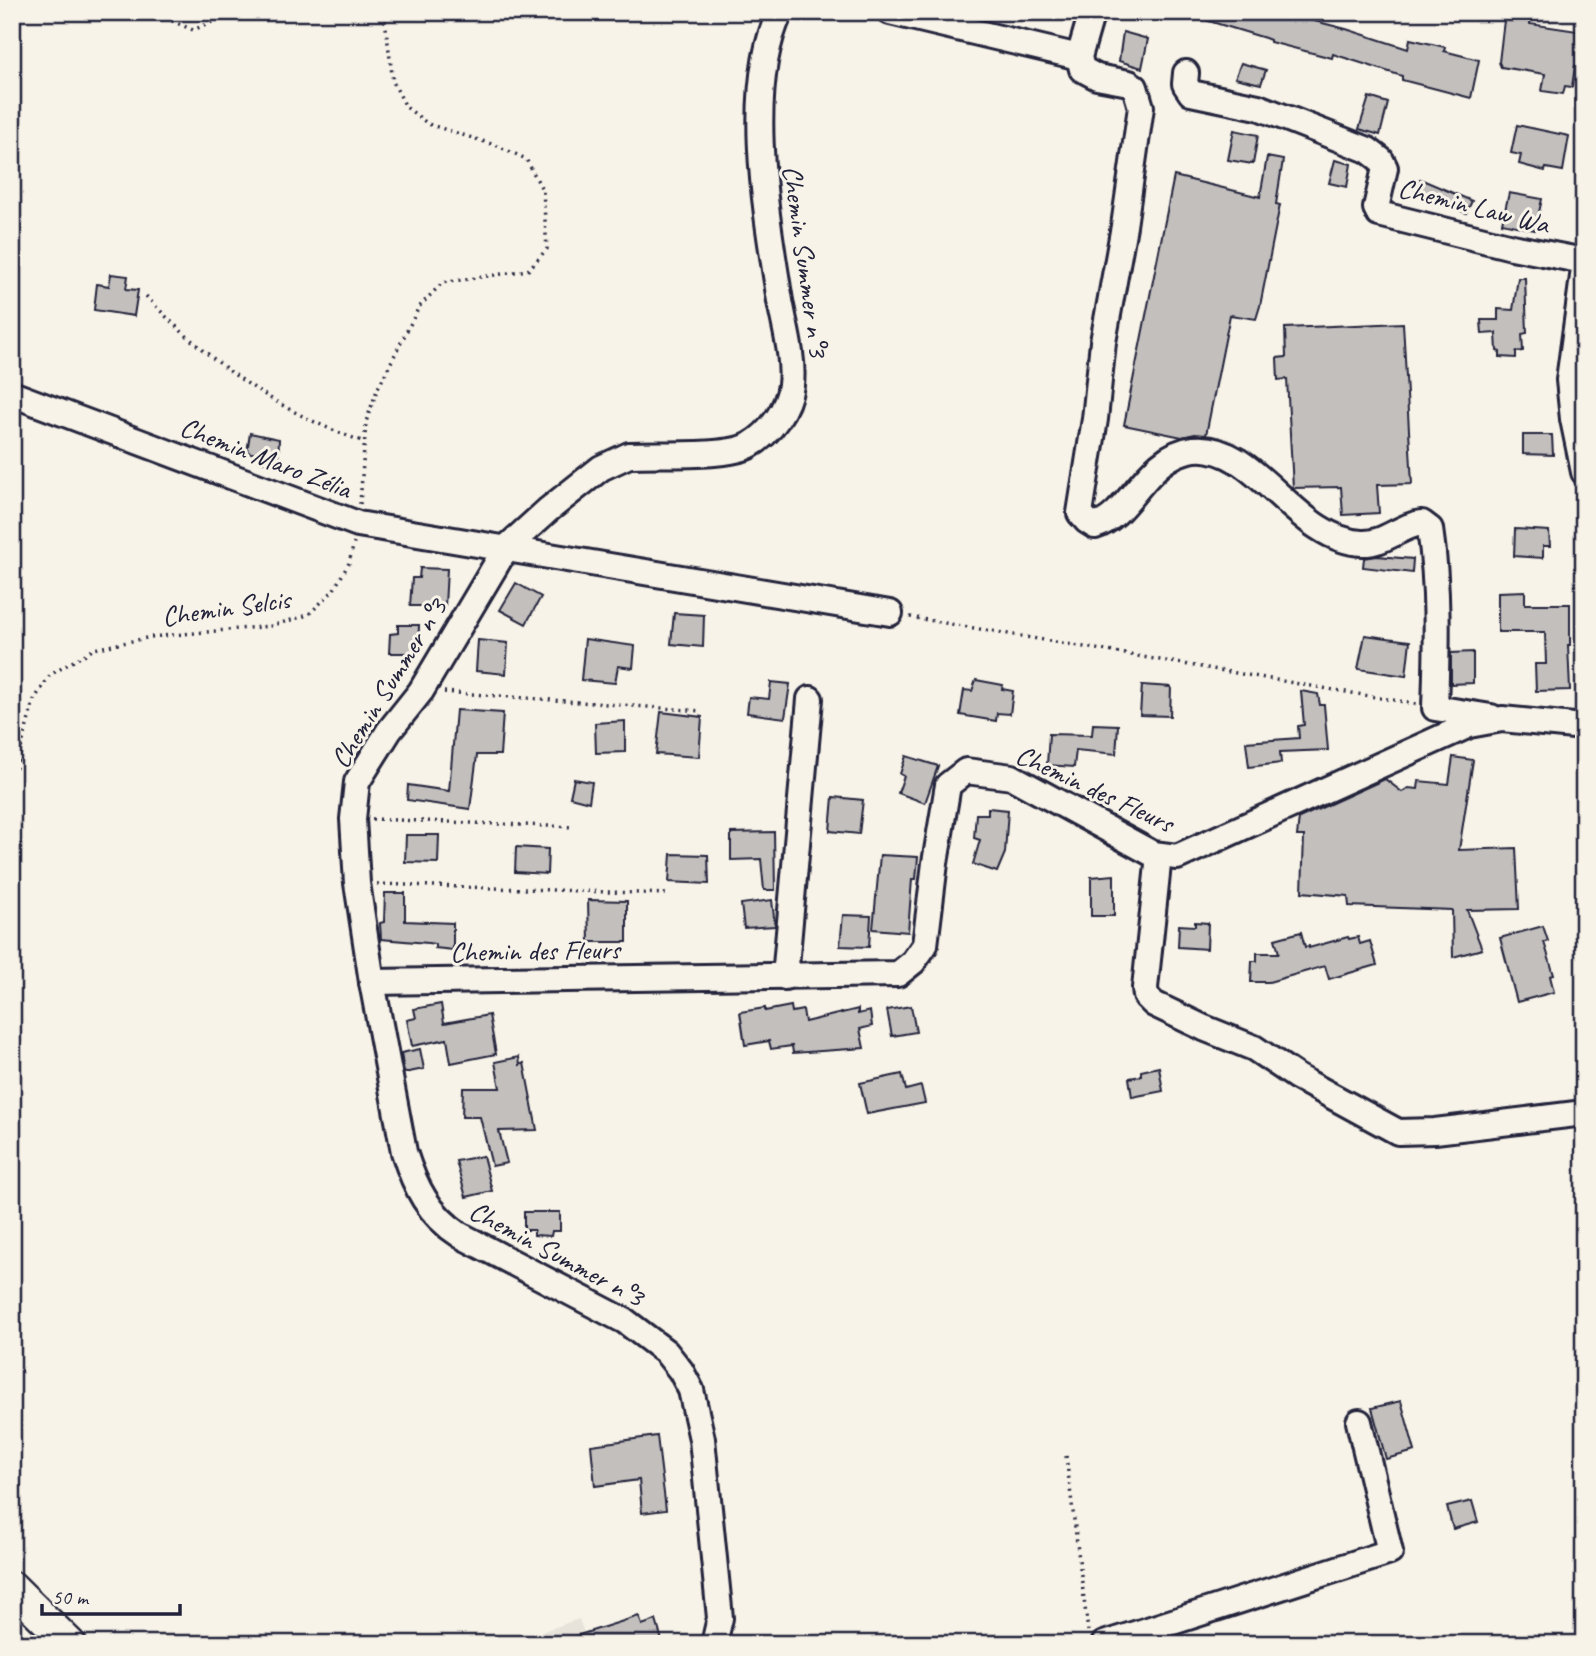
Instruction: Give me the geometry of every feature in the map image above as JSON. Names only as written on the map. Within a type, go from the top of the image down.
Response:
[{"type":"main road","points":[[12,1587],[70,1644]]},
{"type":"street","name":"Chemin Summer n°3","points":[[714,1644],[720,1618],[702,1439],[691,1390],[681,1371],[666,1352],[633,1327],[443,1225],[430,1211],[419,1192],[404,1152],[372,982],[357,883],[352,819],[357,782],[389,731],[421,691],[506,548],[601,468],[629,455],[730,451],[749,446],[776,420],[788,402],[792,364],[768,219],[761,147],[765,59],[780,12]]},
{"type":"street","points":[[890,12],[1079,57]]},
{"type":"street","points":[[1092,12],[1079,57],[1082,69],[1087,74],[1129,83],[1135,87],[1141,107],[1124,226],[1103,342],[1095,419],[1080,513],[1087,522],[1096,526],[1101,524],[1113,515],[1156,467],[1176,454],[1194,449],[1213,450],[1228,456],[1255,474],[1316,526],[1345,540],[1363,543],[1383,539],[1416,523],[1427,525],[1430,529],[1436,568],[1438,621],[1435,708],[1502,719]]},
{"type":"street","name":"Chemin Law Wa","points":[[1186,73],[1185,84],[1191,93],[1258,107],[1368,150],[1381,160],[1385,168],[1376,208],[1379,214],[1475,239],[1584,261]]},
{"type":"street","points":[[1584,269],[1569,380],[1581,439],[1584,472]]},
{"type":"street","name":"Chemin Maro Zélia","points":[[12,394],[358,524],[890,613]]},
{"type":"street","points":[[785,977],[810,699]]},
{"type":"street","name":"Chemin des Fleurs","points":[[372,982],[898,974],[913,962],[925,945],[934,863],[948,785],[966,771],[1012,778],[1153,854],[1177,857],[1469,725],[1502,719],[1584,727]]},
{"type":"street","points":[[1159,855],[1145,988],[1146,996],[1154,1004],[1254,1048],[1297,1077],[1398,1132],[1447,1130],[1584,1113]]},
{"type":"street","points":[[1104,1644],[1390,1552],[1359,1422]]},
{"type":"path","points":[[161,12],[170,20],[193,30],[236,12]]},
{"type":"path","name":"Chemin Selcis","points":[[12,782],[34,700],[50,676],[94,649],[151,637],[271,626],[308,615],[333,591],[349,563],[358,524],[366,422],[377,390],[419,307],[442,283],[528,270],[547,249],[542,191],[526,159],[498,146],[428,124],[406,107],[393,82],[384,12]]},
{"type":"path","points":[[146,296],[187,338],[226,370],[328,430],[365,442]]},
{"type":"path","points":[[890,613],[1435,708]]},
{"type":"path","points":[[421,691],[702,711]]},
{"type":"path","points":[[352,819],[574,827]]},
{"type":"path","points":[[357,883],[669,894]]},
{"type":"path","points":[[1066,1456],[1089,1644]]},
{"type":"shaded area","points":[[579,1619],[588,1644],[505,1644]]},
{"type":"building","points":[[1192,12],[1279,12],[1346,29],[1408,49],[1410,39],[1445,47],[1444,51],[1479,60],[1471,98],[1402,80],[1402,76],[1333,54],[1332,58],[1270,42],[1265,38],[1192,16]]},
{"type":"building","points":[[1505,12],[1531,12],[1530,24],[1584,32],[1581,67],[1575,66],[1572,87],[1565,86],[1563,94],[1542,91],[1545,74],[1501,67],[1499,62]]},
{"type":"building","points":[[1123,32],[1148,39],[1142,68],[1119,61]]},
{"type":"building","points":[[1241,63],[1266,70],[1261,84],[1235,78]]},
{"type":"building","points":[[1369,97],[1388,103],[1380,135],[1359,129]]},
{"type":"building","points":[[1517,125],[1569,136],[1563,171],[1546,168],[1545,171],[1519,164],[1521,155],[1511,153]]},
{"type":"building","points":[[1234,130],[1258,135],[1253,164],[1228,160]]},
{"type":"building","points":[[1267,157],[1283,160],[1276,204],[1280,205],[1260,306],[1256,319],[1230,315],[1206,435],[1182,437],[1124,425],[1174,176],[1260,197]]},
{"type":"building","points":[[1335,160],[1351,164],[1347,187],[1329,183]]},
{"type":"building","points":[[1420,179],[1472,201],[1466,213],[1415,192]]},
{"type":"building","points":[[1509,193],[1542,199],[1535,230],[1502,223]]},
{"type":"building","points":[[111,274],[128,276],[126,289],[138,290],[134,316],[94,310],[97,284],[109,286]]},
{"type":"building","points":[[1518,278],[1525,278],[1527,333],[1522,334],[1523,351],[1516,352],[1516,358],[1500,357],[1496,333],[1482,334],[1481,320],[1498,320],[1498,309],[1513,310]]},
{"type":"building","points":[[1403,323],[1412,484],[1377,485],[1379,513],[1343,515],[1341,487],[1293,488],[1287,379],[1278,380],[1277,358],[1286,357],[1285,328]]},
{"type":"building","points":[[250,433],[279,439],[278,464],[259,461],[260,455],[247,452]]},
{"type":"building","points":[[1523,435],[1552,435],[1553,455],[1523,454]]},
{"type":"building","points":[[1515,529],[1549,531],[1550,546],[1543,546],[1543,558],[1514,556]]},
{"type":"building","points":[[1377,556],[1413,559],[1412,573],[1363,567],[1364,558]]},
{"type":"building","points":[[420,568],[447,569],[445,606],[410,606],[412,578],[419,578]]},
{"type":"building","points":[[516,583],[541,597],[526,624],[500,610]]},
{"type":"building","points":[[1525,591],[1525,604],[1570,604],[1570,690],[1536,691],[1535,664],[1546,664],[1545,632],[1498,632],[1498,592]]},
{"type":"building","points":[[674,613],[704,615],[703,647],[671,644]]},
{"type":"building","points":[[398,625],[419,625],[418,653],[389,653],[390,634],[398,633]]},
{"type":"building","points":[[1365,635],[1410,641],[1406,676],[1358,669]]},
{"type":"building","points":[[585,639],[635,646],[633,668],[618,666],[615,683],[581,680]]},
{"type":"building","points":[[478,640],[508,643],[506,674],[476,671]]},
{"type":"building","points":[[1473,652],[1473,683],[1451,684],[1451,653]]},
{"type":"building","points":[[976,680],[1003,685],[1002,689],[1013,691],[1010,714],[997,713],[996,721],[960,715],[964,690],[972,691]]},
{"type":"building","points":[[771,682],[790,684],[785,718],[747,713],[749,697],[769,699]]},
{"type":"building","points":[[1142,685],[1171,687],[1170,716],[1140,715]]},
{"type":"building","points":[[1301,691],[1318,694],[1320,705],[1324,705],[1328,750],[1280,752],[1281,763],[1249,767],[1246,742],[1299,738],[1298,726],[1304,725]]},
{"type":"building","points":[[456,710],[503,713],[500,755],[477,755],[470,809],[407,800],[408,785],[449,791]]},
{"type":"building","points":[[661,712],[702,717],[699,757],[656,754]]},
{"type":"building","points":[[625,721],[625,752],[596,753],[595,723]]},
{"type":"building","points":[[1093,724],[1118,725],[1116,754],[1076,750],[1074,767],[1047,765],[1049,734],[1092,735]]},
{"type":"building","points":[[906,756],[938,766],[925,803],[898,793],[904,776],[900,774]]},
{"type":"building","points":[[1453,757],[1473,760],[1459,850],[1516,848],[1519,909],[1467,910],[1482,949],[1453,957],[1452,910],[1349,906],[1348,896],[1302,892],[1304,836],[1297,836],[1299,818],[1385,779],[1402,792],[1408,788],[1418,789],[1419,781],[1449,784]]},
{"type":"building","points":[[574,779],[592,782],[589,802],[570,797]]},
{"type":"building","points":[[833,797],[863,800],[859,834],[830,831]]},
{"type":"building","points":[[988,808],[1008,810],[1005,853],[997,872],[973,864],[980,840],[974,838],[976,814],[988,814]]},
{"type":"building","points":[[774,832],[775,890],[764,890],[761,859],[731,860],[731,833]]},
{"type":"building","points":[[406,835],[439,835],[438,863],[405,862]]},
{"type":"building","points":[[516,847],[548,849],[547,874],[515,872]]},
{"type":"building","points":[[671,854],[708,855],[709,884],[669,882]]},
{"type":"building","points":[[880,855],[918,857],[916,879],[912,879],[908,932],[873,929]]},
{"type":"building","points":[[1114,875],[1114,916],[1091,916],[1091,877]]},
{"type":"building","points":[[385,893],[405,893],[405,921],[453,923],[453,950],[435,948],[435,944],[381,939],[380,923],[384,922]]},
{"type":"building","points":[[588,900],[627,901],[627,942],[589,942]]},
{"type":"building","points":[[772,900],[775,926],[744,928],[741,904]]},
{"type":"building","points":[[843,915],[871,916],[869,947],[840,946]]},
{"type":"building","points":[[1195,922],[1208,923],[1207,949],[1178,947],[1179,925],[1195,926]]},
{"type":"building","points":[[1543,926],[1548,941],[1544,942],[1554,975],[1550,976],[1554,992],[1517,1002],[1500,938]]},
{"type":"building","points":[[1301,932],[1305,947],[1309,948],[1348,937],[1358,937],[1360,944],[1370,941],[1377,965],[1329,979],[1325,966],[1269,982],[1251,982],[1252,961],[1257,961],[1257,953],[1279,953],[1275,939]]},
{"type":"building","points":[[441,1004],[444,1023],[489,1015],[496,1054],[451,1063],[447,1039],[412,1046],[407,1020],[416,1018],[414,1009]]},
{"type":"building","points":[[791,1006],[792,1012],[803,1010],[805,1022],[858,1009],[858,1014],[870,1011],[872,1026],[860,1029],[864,1048],[793,1053],[792,1046],[771,1049],[769,1041],[745,1045],[740,1012]]},
{"type":"building","points":[[911,1006],[916,1032],[892,1036],[887,1010]]},
{"type":"building","points":[[420,1049],[424,1069],[404,1073],[401,1053]]},
{"type":"building","points":[[519,1057],[520,1065],[524,1063],[537,1130],[499,1131],[507,1163],[492,1166],[480,1117],[462,1117],[463,1088],[500,1088],[495,1062]]},
{"type":"building","points":[[1159,1067],[1163,1091],[1132,1097],[1129,1078],[1141,1076],[1141,1071]]},
{"type":"building","points":[[902,1074],[906,1090],[921,1086],[925,1103],[867,1114],[860,1083]]},
{"type":"building","points":[[483,1156],[492,1191],[466,1197],[456,1161]]},
{"type":"building","points":[[524,1212],[560,1212],[560,1231],[552,1231],[551,1236],[534,1235],[534,1230],[524,1230]]},
{"type":"building","points":[[1401,1401],[1415,1451],[1386,1459],[1372,1408]]},
{"type":"building","points":[[657,1436],[666,1510],[642,1513],[639,1480],[595,1486],[591,1445]]},
{"type":"building","points":[[1472,1501],[1478,1522],[1453,1529],[1447,1507]]},
{"type":"building","points":[[639,1616],[642,1625],[656,1620],[663,1644],[563,1644],[563,1640]]}]
